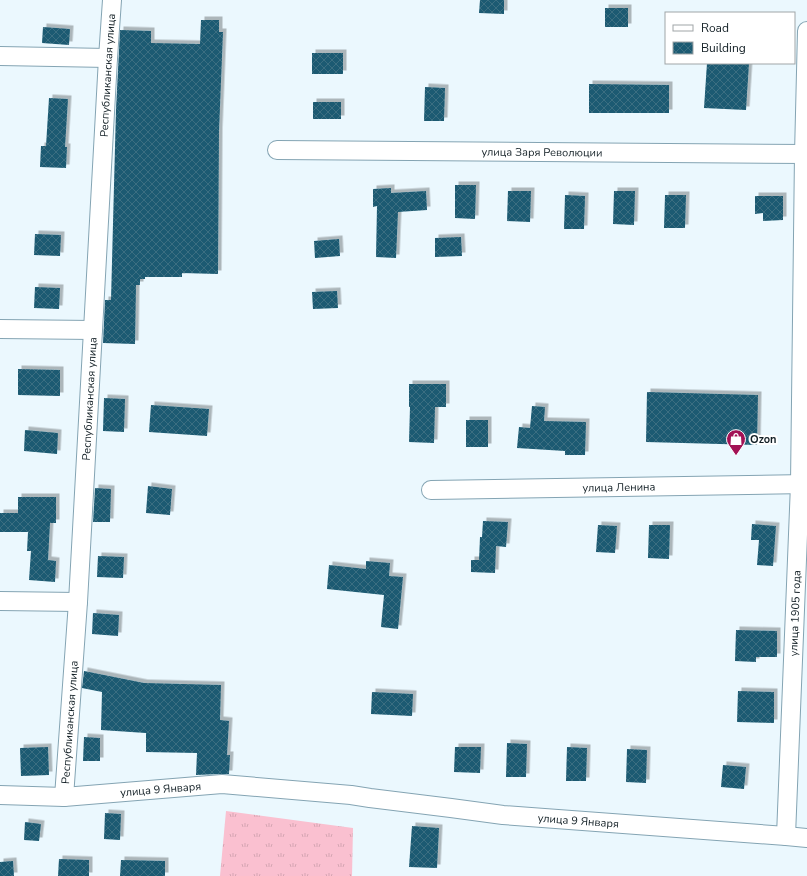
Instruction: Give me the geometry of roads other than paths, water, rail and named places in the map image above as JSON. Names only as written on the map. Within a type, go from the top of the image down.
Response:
[{"type":"street","name":"Республиканская улица","points":[[64,797],[78,602],[112,0]]},
{"type":"street","name":"улица 1905 года","points":[[786,836],[804,484],[807,31]]},
{"type":"street","points":[[0,56],[108,58]]},
{"type":"street","name":"улица Заря Революции","points":[[277,150],[806,154]]},
{"type":"street","points":[[0,329],[93,330]]},
{"type":"street","name":"улица Ленина","points":[[431,490],[804,484]]},
{"type":"street","points":[[0,601],[78,602]]},
{"type":"street","name":"улица 9 Января","points":[[0,795],[64,797],[222,784],[351,795],[503,815],[807,838]]},
{"type":"place","name":"Ozon","points":[[736,456]]}]
